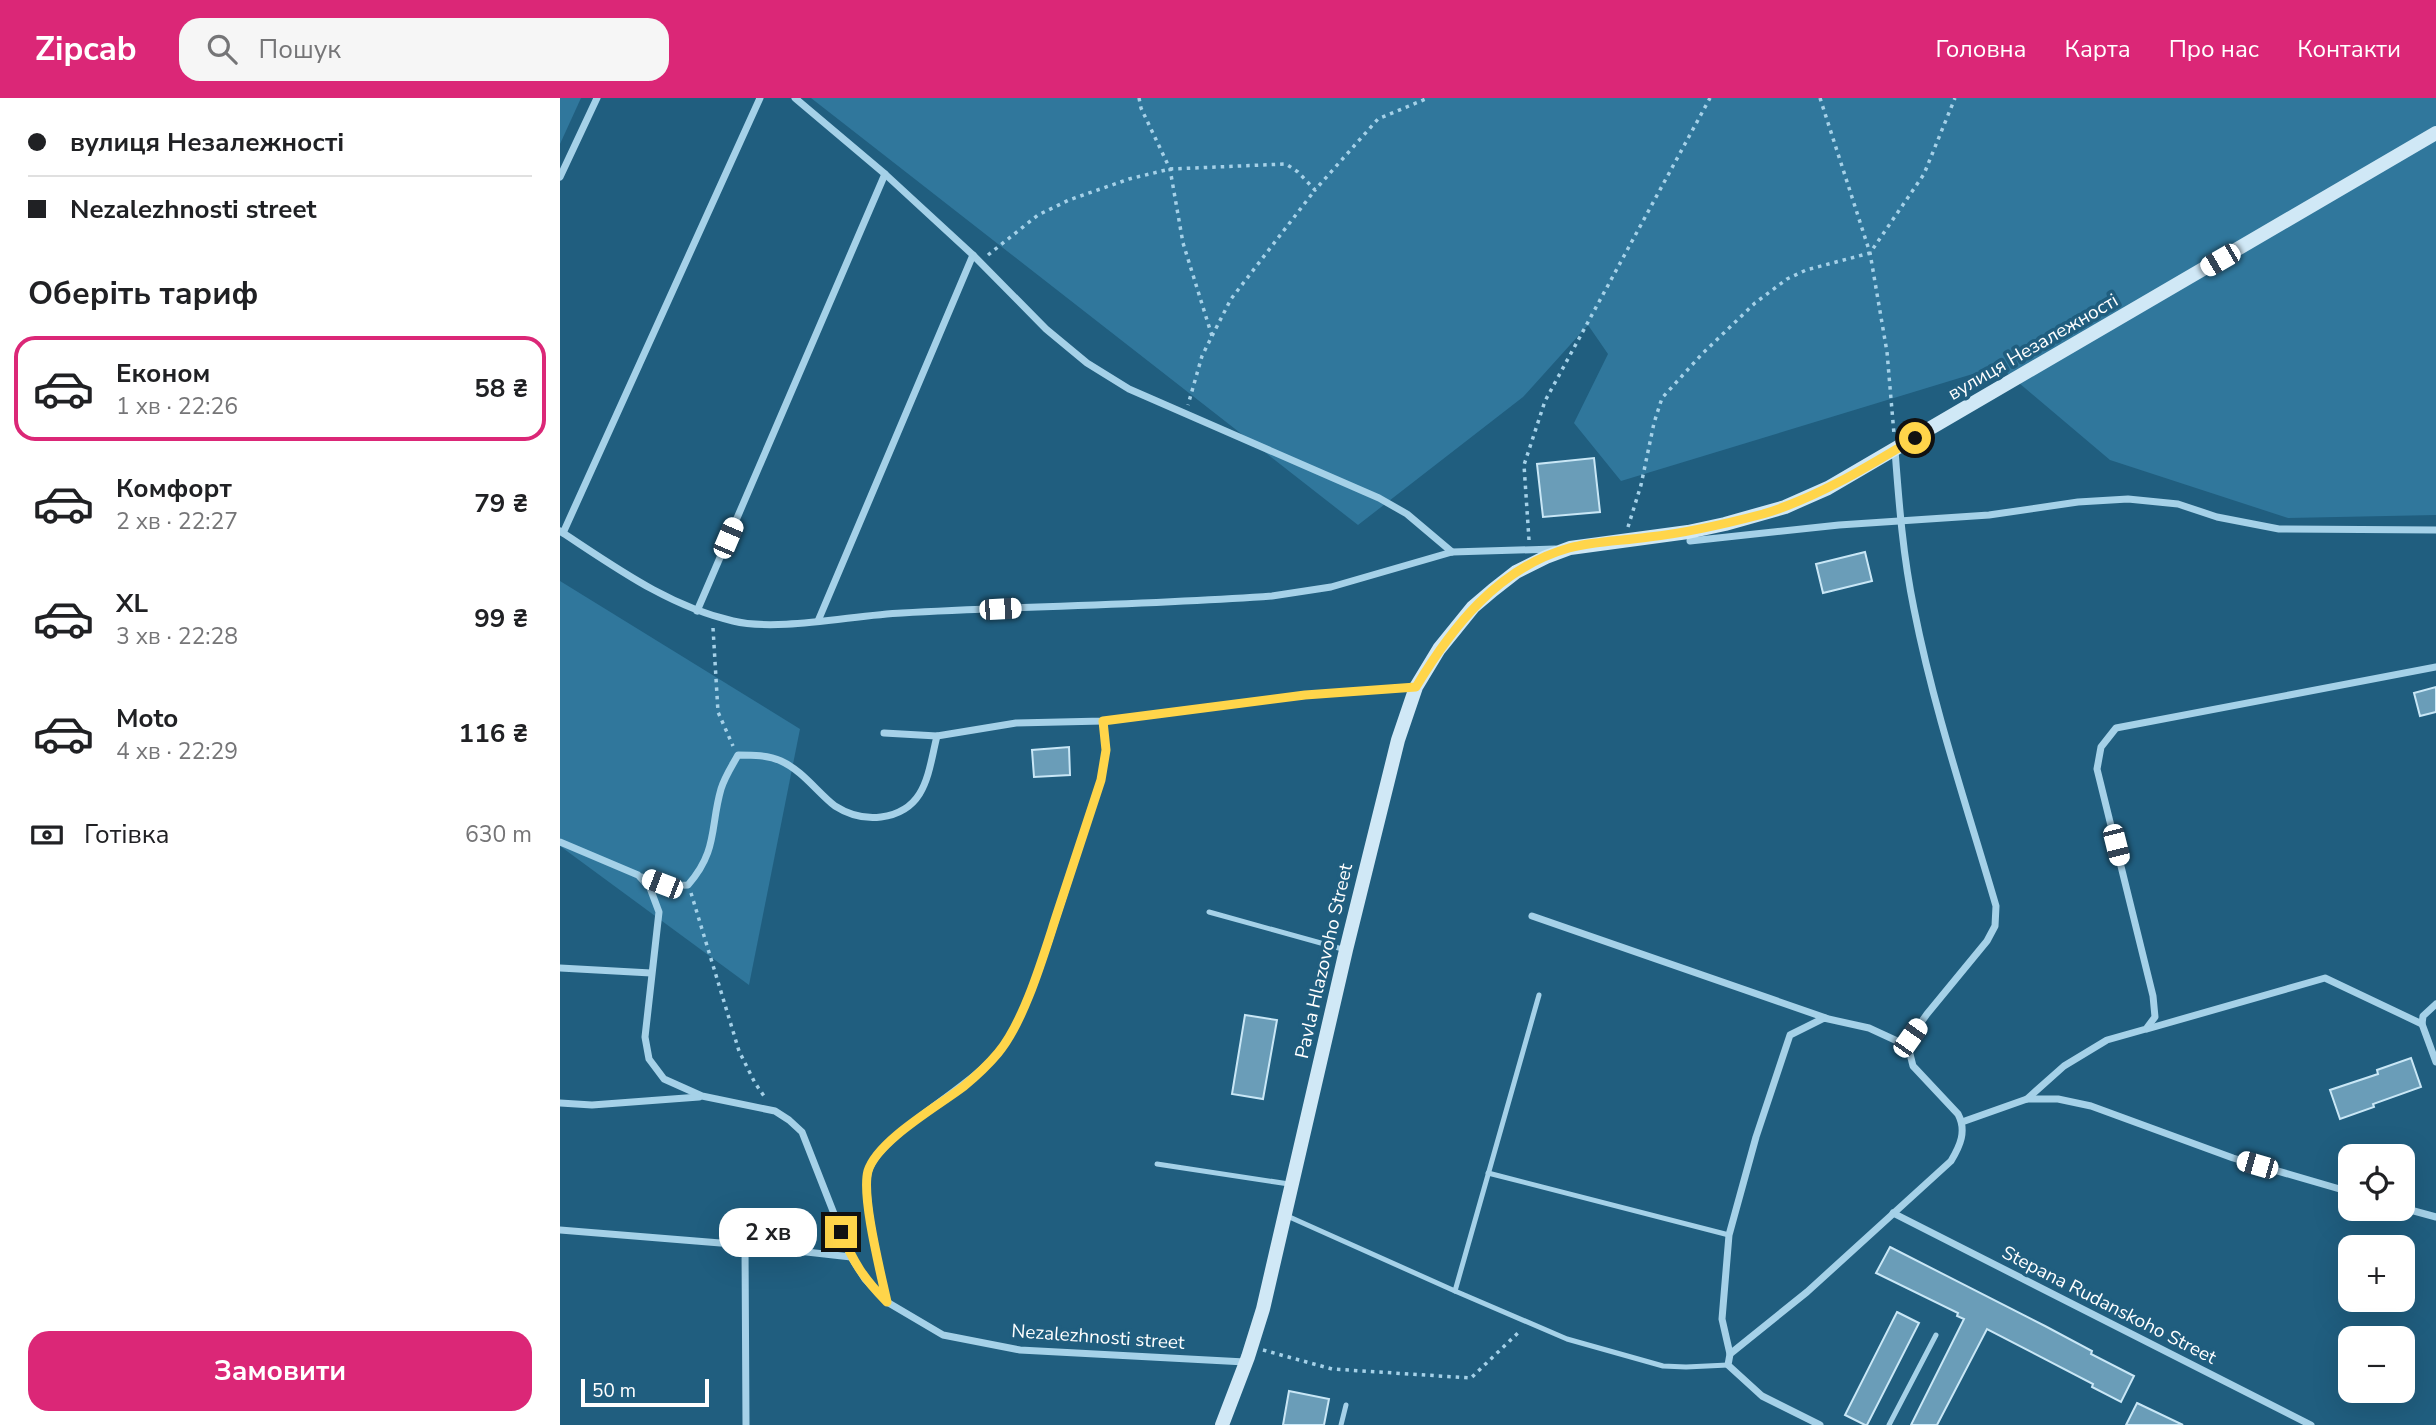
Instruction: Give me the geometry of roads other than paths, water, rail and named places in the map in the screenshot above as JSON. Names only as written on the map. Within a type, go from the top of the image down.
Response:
[{"type":"main road","name":"вулиця Незалежності","points":[[1546,557],[1570,548],[1688,532],[1785,507],[1828,488],[2436,133]]},
{"type":"main road","name":"Pavla Hlazovoho Street","points":[[1222,1425],[1263,1309],[1346,950],[1395,752],[1416,687],[1439,649],[1473,607],[1516,572],[1546,557]]},
{"type":"street","points":[[560,177],[597,98]]},
{"type":"street","points":[[760,98],[561,532],[626,576],[697,611],[735,622],[771,624],[902,613],[1272,596],[1331,587],[1452,552],[1570,548]]},
{"type":"street","points":[[795,98],[884,174],[980,262],[1046,329],[1087,363],[1129,389],[1185,415],[1379,498],[1407,514],[1452,552]]},
{"type":"street","points":[[697,611],[884,174]]},
{"type":"street","points":[[818,621],[973,256]]},
{"type":"street","points":[[1730,1354],[1807,1292],[1951,1161],[1960,1146],[1962,1122],[1958,1114],[1913,1066],[1908,1046],[1910,1038],[1934,1005],[1987,941],[1995,926],[1996,906],[1941,726],[1914,610],[1900,521],[1895,450]]},
{"type":"street","points":[[1690,541],[1989,515],[2078,502],[2128,499],[2178,504],[2217,517],[2278,529],[2436,530]]},
{"type":"street","points":[[2146,1030],[2155,1017],[2152,996],[2097,769],[2101,747],[2116,728],[2436,667]]},
{"type":"street","points":[[884,733],[937,736],[1016,723],[1103,721],[1305,695],[1416,687]]},
{"type":"street","points":[[887,1302],[872,1225],[867,1187],[868,1171],[876,1156],[896,1136],[966,1084],[999,1052],[1020,1015],[1038,974],[1101,780],[1106,750],[1103,721]]},
{"type":"street","points":[[560,842],[662,884],[688,885],[706,861],[722,788],[738,755],[763,756],[782,761],[844,811],[858,817],[875,818],[895,816],[916,801],[926,780],[937,736]]},
{"type":"street","name":"Nezalezhnosti street","points":[[638,875],[650,888],[659,912],[645,1037],[649,1059],[664,1079],[702,1096],[775,1111],[802,1132],[851,1257],[865,1279],[887,1302],[943,1335],[1020,1350],[1246,1362]]},
{"type":"street","points":[[1532,916],[1828,1018],[1869,1028],[1908,1046]]},
{"type":"street","points":[[560,968],[651,972]]},
{"type":"street","points":[[2028,1099],[2064,1066],[2107,1040],[2325,978],[2422,1024]]},
{"type":"street","points":[[2436,1004],[2423,1016],[2422,1024],[2436,1062]]},
{"type":"street","points":[[1820,1425],[1762,1396],[1728,1365],[1730,1354],[1722,1319],[1729,1236],[1756,1137],[1790,1035],[1824,1017],[1828,1018]]},
{"type":"street","points":[[560,1103],[592,1105],[702,1096]]},
{"type":"street","points":[[1962,1122],[2028,1099],[2058,1099],[2091,1106],[2233,1158],[2338,1189]]},
{"type":"street","points":[[2415,1211],[2436,1217]]},
{"type":"street","name":"Stepana Rudanskoho Street","points":[[1894,1213],[2311,1425]]},
{"type":"street","points":[[560,1230],[745,1245],[851,1257]]},
{"type":"street","points":[[745,1245],[746,1425]]},
{"type":"lane","points":[[1209,912],[1346,950]]},
{"type":"lane","points":[[1455,1291],[1539,995]]},
{"type":"lane","points":[[1157,1164],[1292,1185]]},
{"type":"lane","points":[[1488,1173],[1729,1236]]},
{"type":"lane","points":[[1285,1215],[1567,1339],[1663,1366],[1728,1365]]},
{"type":"lane","points":[[1889,1425],[1936,1335]]},
{"type":"lane","points":[[1342,1425],[1346,1405]]}]
